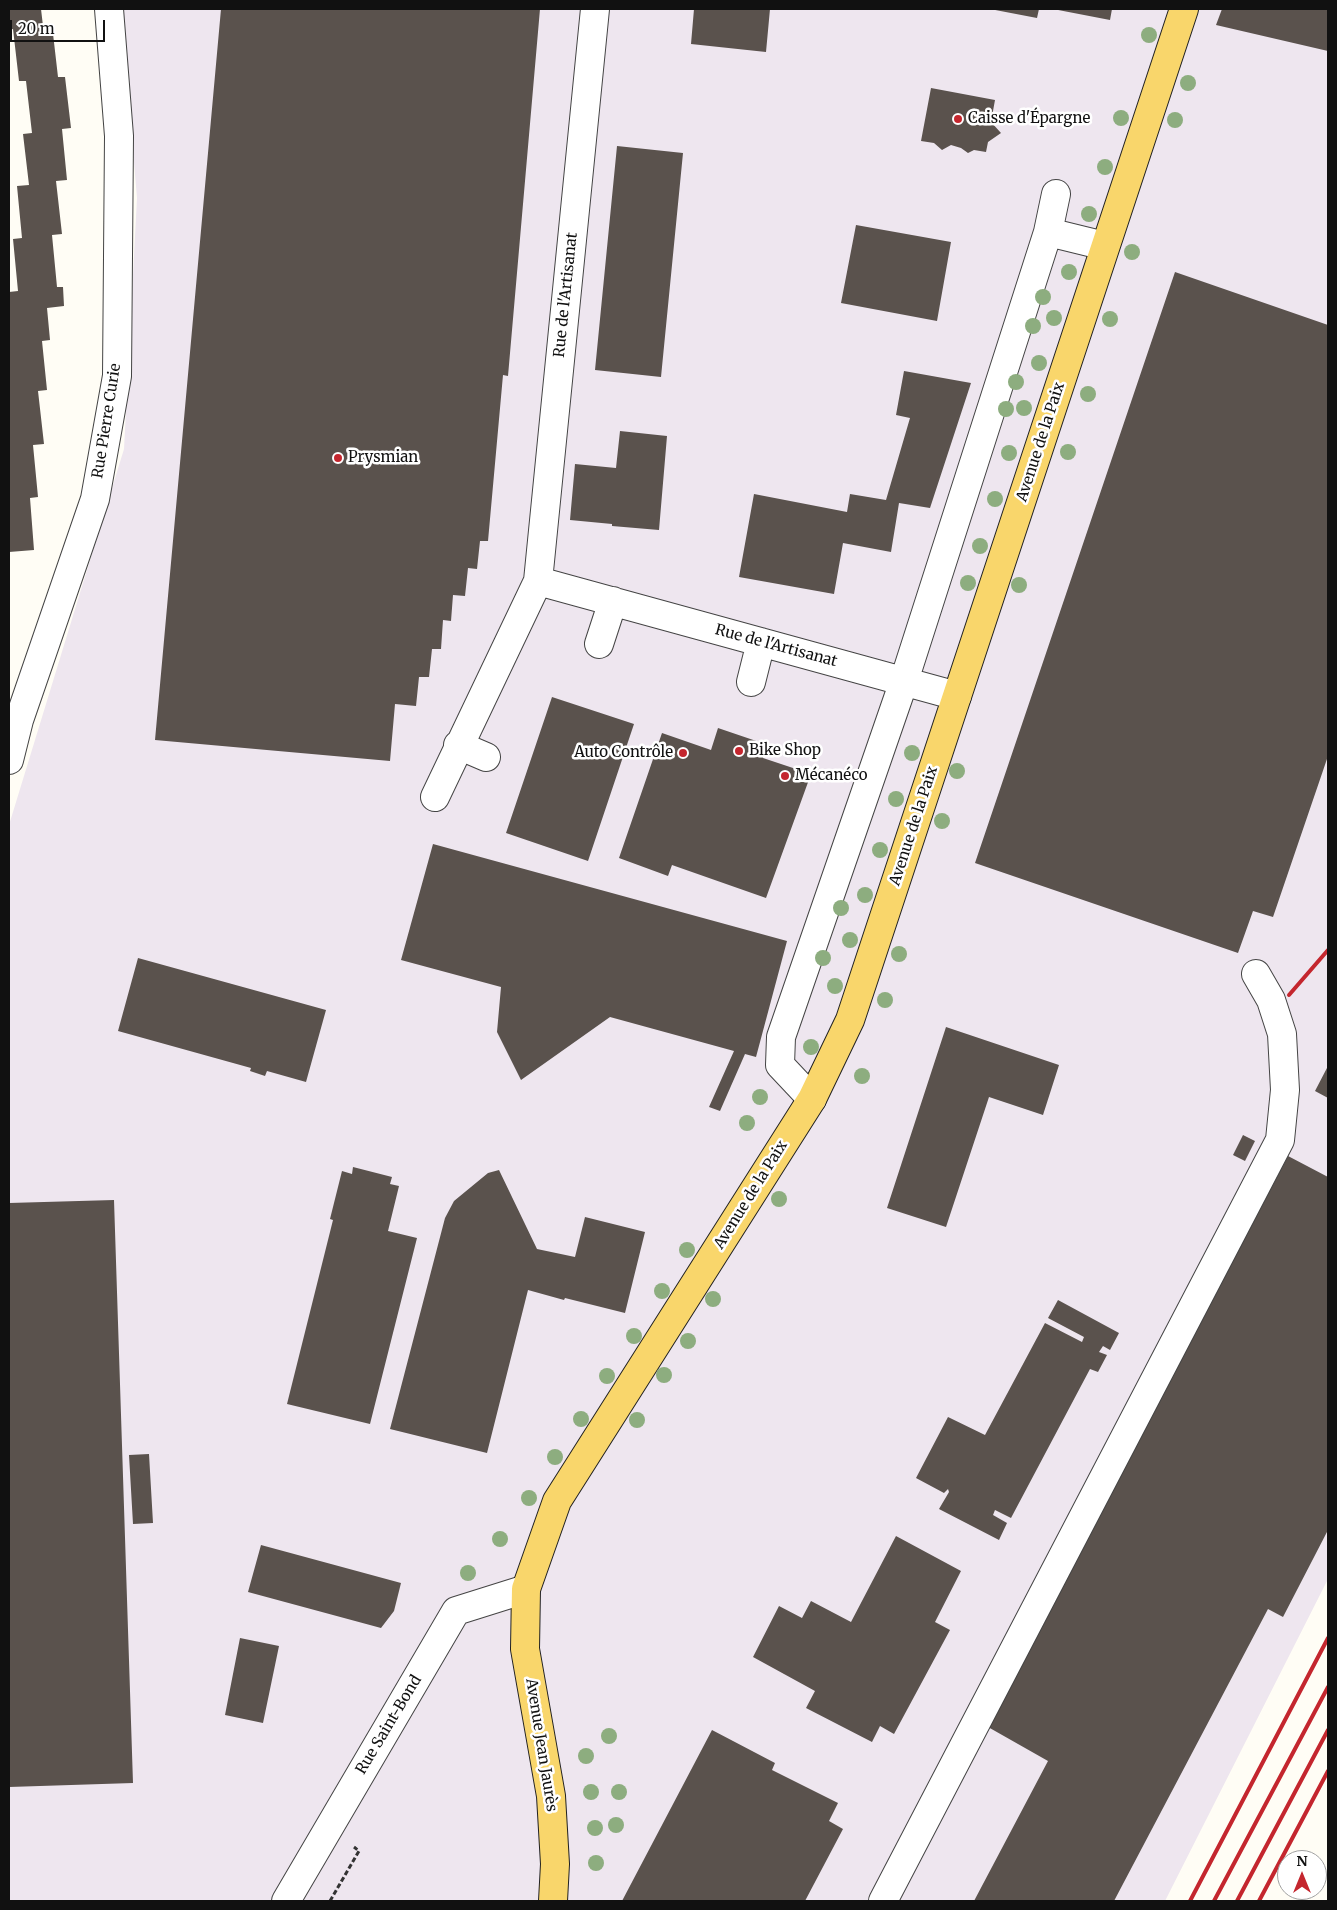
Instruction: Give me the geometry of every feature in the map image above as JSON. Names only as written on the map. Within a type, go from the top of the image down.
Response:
[{"type":"main road","name":"Avenue de la Paix","points":[[526,1589],[557,1501],[812,1099],[850,1020],[1184,9]]},
{"type":"main road","name":"Avenue Jean Jaurès","points":[[526,1589],[525,1649],[551,1796],[555,1864],[553,1901]]},
{"type":"street","name":"Rue Pierre Curie","points":[[9,760],[19,720],[95,499],[117,376],[120,136],[109,9]]},
{"type":"street","name":"Rue de l'Artisanat","points":[[435,797],[458,745],[538,581],[595,9]]},
{"type":"street","points":[[812,1099],[780,1066],[781,1037],[904,681],[1048,232],[1056,194]]},
{"type":"street","points":[[1048,232],[1105,246]]},
{"type":"street","name":"Rue de l'Artisanat","points":[[538,581],[957,696]]},
{"type":"street","points":[[599,644],[613,602]]},
{"type":"street","points":[[750,682],[761,642]]},
{"type":"street","points":[[458,745],[486,757]]},
{"type":"street","points":[[883,1901],[1280,1140],[1285,1090],[1282,1034],[1271,1000],[1256,974]]},
{"type":"street","name":"Rue Saint-Bond","points":[[286,1901],[456,1612],[526,1589]]},
{"type":"path","points":[[330,1901],[359,1851],[352,1845]]},
{"type":"shaded area","points":[[121,9],[1328,9],[1328,1579],[1165,1901],[9,1901],[9,825],[124,449],[137,198]]},
{"type":"building","points":[[9,9],[41,9],[43,26],[52,25],[58,77],[65,77],[71,128],[62,129],[67,180],[56,181],[62,234],[52,235],[57,287],[63,287],[64,306],[47,308],[50,340],[42,341],[47,390],[38,391],[44,444],[33,445],[38,497],[30,498],[34,550],[9,552],[9,292],[18,291],[13,239],[22,238],[17,186],[29,185],[23,134],[32,133],[26,81],[19,81],[13,29],[9,30]]},
{"type":"building","name":"Prysmian","points":[[221,9],[540,9],[508,376],[503,375],[488,541],[480,541],[477,569],[468,568],[465,596],[453,595],[451,621],[443,620],[441,649],[432,649],[429,677],[419,677],[416,706],[395,704],[390,761],[155,740]]},
{"type":"building","points":[[694,9],[770,9],[766,52],[691,44]]},
{"type":"building","points":[[990,9],[1039,9],[1037,18]]},
{"type":"building","points":[[1053,9],[1112,9],[1110,20]]},
{"type":"building","points":[[1222,9],[1328,9],[1328,51],[1216,25]]},
{"type":"building","name":"Caisse d'Épargne","points":[[931,88],[995,100],[991,122],[1001,133],[988,142],[986,152],[974,150],[968,153],[961,148],[951,145],[942,150],[934,143],[921,141]]},
{"type":"building","points":[[617,146],[683,153],[661,377],[595,370]]},
{"type":"building","points":[[856,225],[951,242],[937,321],[841,303]]},
{"type":"building","points":[[1175,272],[1328,325],[1328,756],[1273,917],[1253,911],[1238,953],[975,863]]},
{"type":"building","points":[[904,371],[971,383],[930,508],[899,503],[891,552],[843,543],[834,594],[739,577],[754,494],[847,512],[850,494],[886,500],[910,418],[896,415]]},
{"type":"building","points":[[620,431],[667,436],[659,530],[570,520],[575,464],[616,468]]},
{"type":"building","points":[[552,697],[634,724],[588,861],[506,833]]},
{"type":"building","points":[[718,728],[768,745],[763,758],[811,774],[766,898],[672,865],[668,876],[619,858],[662,733],[711,750]]},
{"type":"building","points":[[433,844],[787,941],[756,1057],[745,1054],[720,1111],[709,1107],[734,1051],[610,1017],[521,1080],[497,1032],[501,987],[401,960]]},
{"type":"building","points":[[138,958],[326,1010],[306,1082],[267,1071],[265,1076],[250,1071],[251,1068],[118,1031]]},
{"type":"building","points":[[946,1027],[1059,1065],[1043,1115],[989,1097],[946,1227],[887,1208]]},
{"type":"building","points":[[1328,1066],[1328,1098],[1315,1091]]},
{"type":"building","points":[[1243,1135],[1255,1141],[1245,1161],[1233,1155]]},
{"type":"building","points":[[1288,1156],[1328,1177],[1328,1530],[1283,1617],[1268,1609],[1114,1901],[974,1901],[1048,1761],[988,1727]]},
{"type":"building","points":[[353,1167],[392,1177],[390,1184],[399,1186],[388,1231],[417,1238],[370,1424],[287,1404],[333,1220],[330,1219],[342,1171],[352,1174]]},
{"type":"building","points":[[499,1170],[537,1249],[575,1257],[585,1217],[645,1232],[625,1313],[528,1290],[487,1453],[390,1429],[445,1218],[454,1201],[488,1173]]},
{"type":"building","points":[[114,1200],[133,1783],[9,1787],[9,1203]]},
{"type":"building","points":[[1058,1300],[1119,1333],[1110,1350],[1103,1346],[1099,1352],[1107,1355],[1098,1372],[1090,1369],[1011,1518],[995,1510],[993,1515],[1007,1523],[999,1540],[939,1509],[949,1492],[948,1489],[944,1493],[916,1478],[948,1417],[985,1435],[1045,1323],[1082,1342],[1084,1337],[1048,1318]]},
{"type":"building","points":[[149,1454],[153,1523],[133,1524],[129,1455]]},
{"type":"building","points":[[896,1536],[961,1571],[935,1622],[950,1630],[894,1734],[880,1726],[872,1742],[806,1708],[815,1691],[753,1657],[779,1606],[802,1618],[811,1601],[851,1622]]},
{"type":"building","points":[[261,1545],[401,1583],[394,1611],[381,1628],[248,1592]]},
{"type":"building","points":[[240,1638],[279,1646],[263,1723],[225,1715]]},
{"type":"building","points":[[712,1730],[775,1763],[772,1770],[838,1803],[829,1821],[843,1829],[805,1901],[622,1901]]},
{"type":"railway","points":[[1289,995],[1328,950]]},
{"type":"railway","points":[[1190,1901],[1328,1638]]},
{"type":"railway","points":[[1214,1901],[1328,1687]]},
{"type":"railway","points":[[1237,1901],[1328,1730]]},
{"type":"railway","points":[[1259,1901],[1328,1771]]},
{"type":"place","name":"Caisse d'Épargne","points":[[958,119]]},
{"type":"place","name":"Prysmian","points":[[338,458]]},
{"type":"place","name":"Bike Shop","points":[[739,751]]},
{"type":"place","name":"Auto Contrôle","points":[[683,753]]},
{"type":"place","name":"Mécanéco","points":[[785,776]]}]
